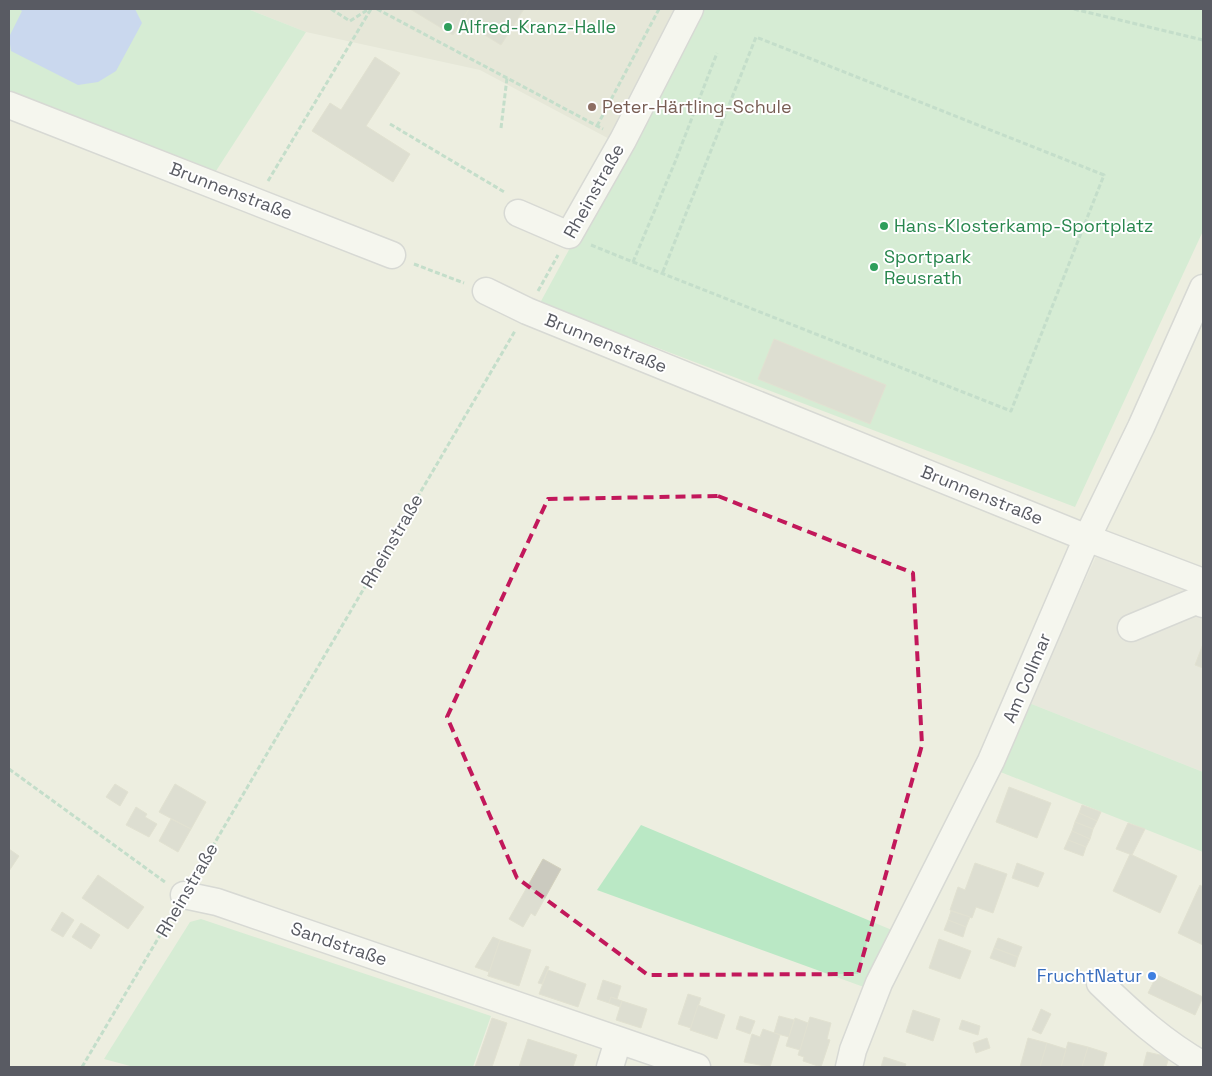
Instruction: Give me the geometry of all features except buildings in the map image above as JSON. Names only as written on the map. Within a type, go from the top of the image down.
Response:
[{"type":"street","name":"Rheinstraße","points":[[569,235],[623,140],[690,9]]},
{"type":"street","name":"Brunnenstraße","points":[[9,105],[392,255]]},
{"type":"street","points":[[513,203],[569,235]]},
{"type":"street","name":"Am Collmar","points":[[849,1067],[853,1050],[879,984],[991,760],[1087,538],[1141,427],[1203,288]]},
{"type":"street","name":"Brunnenstraße","points":[[486,292],[527,311],[1087,538],[1203,582]]},
{"type":"street","points":[[1130,628],[1196,601],[1203,604]]},
{"type":"street","name":"Sandstraße","points":[[184,895],[217,902],[697,1067]]},
{"type":"street","points":[[1100,983],[1130,1012],[1178,1051],[1203,1065]]},
{"type":"street","points":[[610,1067],[618,1041]]},
{"type":"path","points":[[331,9],[350,21],[370,9]]},
{"type":"path","points":[[256,201],[370,9]]},
{"type":"path","points":[[377,9],[623,140]]},
{"type":"path","points":[[597,126],[659,9]]},
{"type":"path","points":[[1074,9],[1203,40]]},
{"type":"path","points":[[569,235],[662,274],[1011,412],[1104,175],[756,37],[662,274]]},
{"type":"path","points":[[633,262],[676,162],[717,54]]},
{"type":"path","points":[[501,128],[507,78]]},
{"type":"path","points":[[390,124],[513,203]]},
{"type":"path","name":"Rheinstraße","points":[[82,1067],[527,311],[569,235]]},
{"type":"path","points":[[392,255],[486,292]]},
{"type":"path","points":[[9,769],[184,895]]},
{"type":"highlighted area","points":[[718,496],[913,573],[922,745],[858,974],[648,975],[517,878],[447,717],[548,499]]},
{"type":"shaded area","name":"Peter-Härtling-Schule","points":[[248,9],[685,9],[617,143],[480,70],[306,32]]},
{"type":"shaded area","points":[[1098,552],[1203,594],[1203,772],[1029,703]]},
{"type":"green space","points":[[9,9],[248,9],[306,32],[214,174],[9,93]]},
{"type":"green space","name":"Sportpark Reusrath","points":[[700,9],[1203,9],[1203,231],[1075,507],[540,303]]},
{"type":"green space","points":[[1029,703],[1203,772],[1203,852],[998,771]]},
{"type":"green space","points":[[641,825],[899,933],[872,990],[597,890]]},
{"type":"green space","points":[[201,919],[491,1016],[473,1067],[134,1067],[104,1059],[190,922]]},
{"type":"water","points":[[19,9],[135,9],[142,23],[116,71],[98,82],[78,85],[11,51],[9,37],[22,11]]},
{"type":"place","name":"Alfred-Kranz-Halle","points":[[448,27]]},
{"type":"place","name":"Peter-Härtling-Schule","points":[[592,107]]},
{"type":"place","name":"Hans-Klosterkamp-Sportplatz","points":[[884,226]]},
{"type":"place","name":"Sportpark Reusrath","points":[[874,267]]},
{"type":"place","name":"FruchtNatur","points":[[1152,976]]}]
